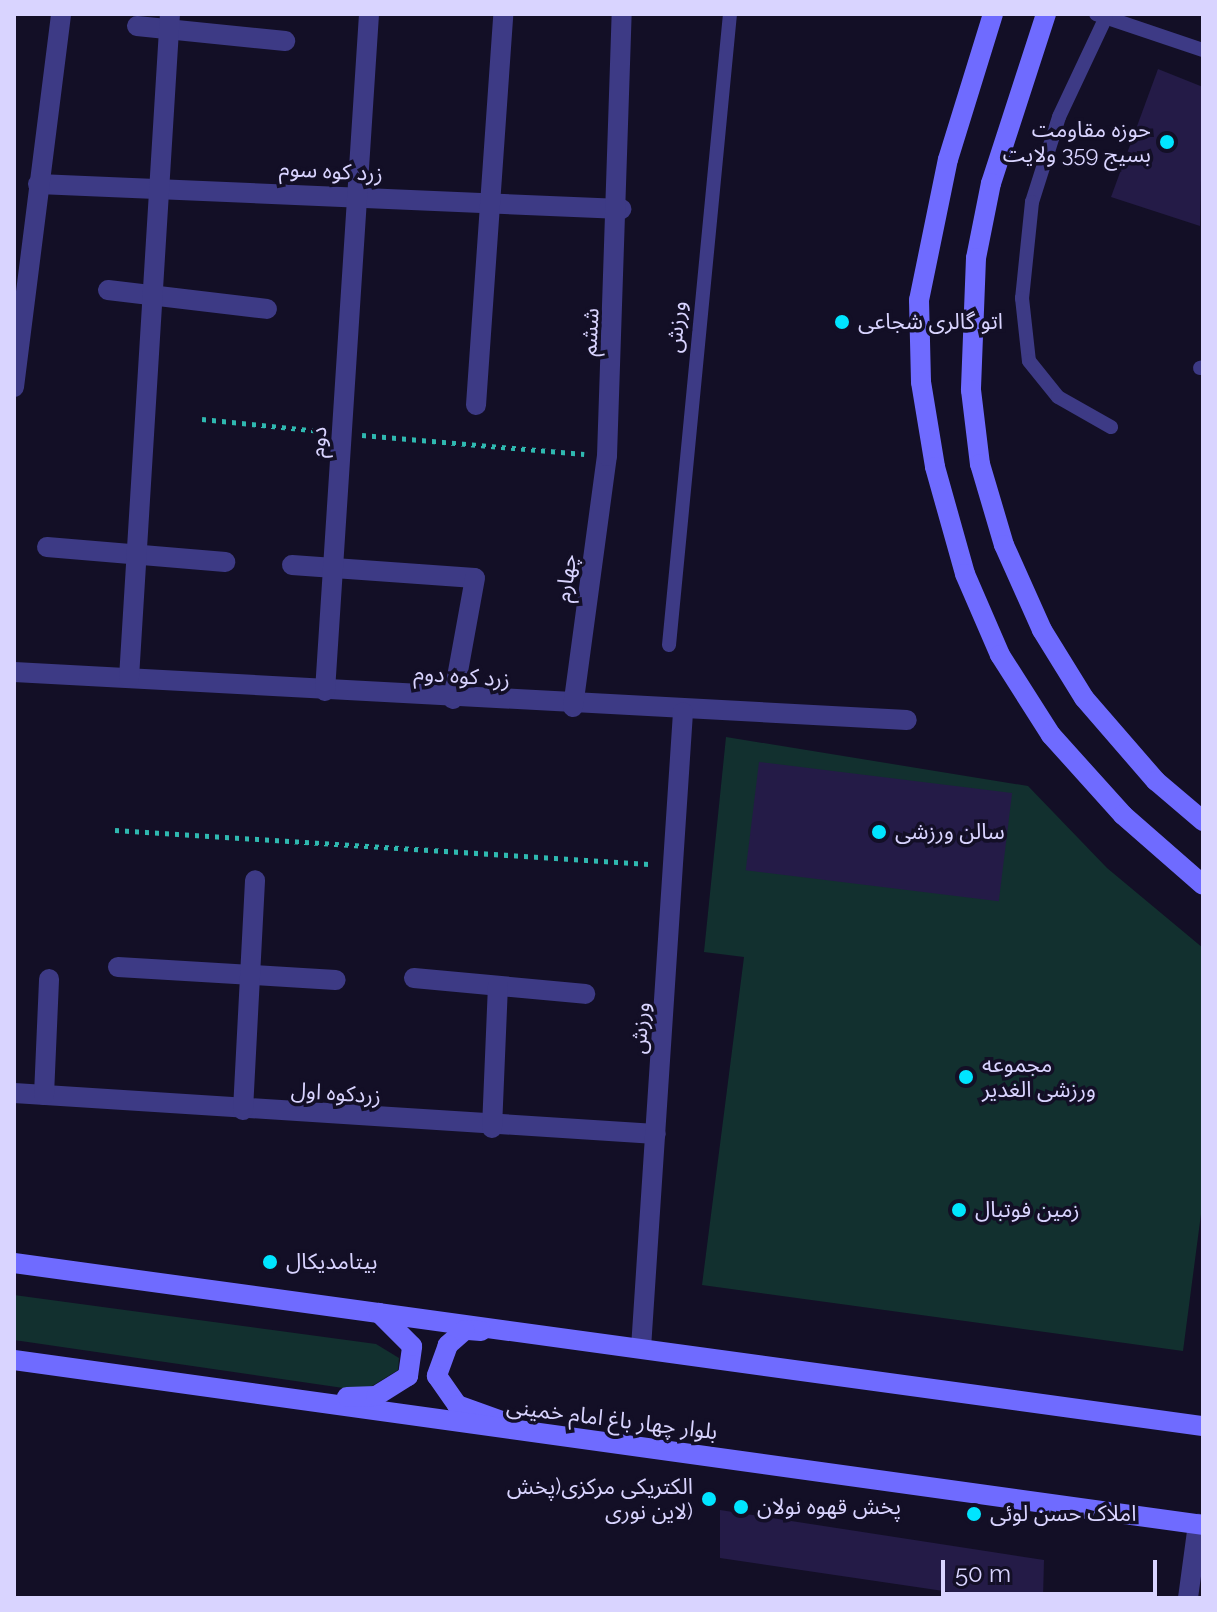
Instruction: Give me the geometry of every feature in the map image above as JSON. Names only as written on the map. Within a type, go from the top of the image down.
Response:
[{"type":"main road","points":[[993,14],[948,159],[919,300],[935,467],[965,574],[1000,655],[1051,735],[1123,815],[1203,885]]},
{"type":"main road","points":[[1046,14],[991,183],[976,258],[969,322],[980,464],[1004,545],[1042,630],[1084,698],[1156,781],[1203,821]]},
{"type":"main road","points":[[14,1263],[296,1296],[641,1348],[1203,1426]]},
{"type":"main road","points":[[296,1296],[384,1314],[412,1346],[408,1376],[398,1388],[307,1399]]},
{"type":"main road","points":[[540,1434],[457,1405],[442,1390],[438,1361],[465,1330],[557,1335]]},
{"type":"main road","name":"بلوار چهار باغ امام خمینی","points":[[14,1360],[1200,1525]]},
{"type":"street","points":[[14,387],[61,14]]},
{"type":"street","name":"دوم","points":[[325,691],[369,14]]},
{"type":"street","points":[[476,405],[503,14]]},
{"type":"street","name":"ششم","points":[[607,456],[621,209],[622,14]]},
{"type":"street","points":[[137,26],[170,21],[285,41]]},
{"type":"street","points":[[129,678],[164,186],[170,21]]},
{"type":"street","name":"زرد کوه سوم","points":[[38,184],[164,186],[621,209]]},
{"type":"street","points":[[108,290],[267,309]]},
{"type":"street","name":"چهارم","points":[[573,707],[607,456]]},
{"type":"street","points":[[47,547],[225,562]]},
{"type":"street","points":[[292,565],[475,578],[453,699]]},
{"type":"street","name":"زرد کوه دوم","points":[[14,672],[573,707],[907,720]]},
{"type":"street","name":"ورزش","points":[[641,1348],[676,865],[683,712]]},
{"type":"street","points":[[243,1110],[255,880]]},
{"type":"street","points":[[118,967],[336,980]]},
{"type":"street","points":[[414,978],[585,994]]},
{"type":"street","points":[[44,1095],[49,979]]},
{"type":"street","points":[[492,1128],[498,986]]},
{"type":"street","name":"زردکوه اول","points":[[14,1093],[492,1128],[656,1134]]},
{"type":"street","points":[[1188,1598],[1200,1525]]},
{"type":"lane","name":"ورزش","points":[[669,645],[730,14]]},
{"type":"lane","points":[[1111,427],[1058,397],[1029,361],[1022,298],[1032,202],[1059,117],[1101,16],[1203,50]]},
{"type":"path","points":[[202,419],[607,456]]},
{"type":"path","points":[[115,830],[676,865]]},
{"type":"green space","name":"مجموعه ورزشی الغدیر","points":[[726,737],[1028,786],[1107,868],[1203,948],[1203,1199],[1183,1351],[702,1285],[744,957],[704,952]]},
{"type":"green space","points":[[14,1295],[376,1344],[399,1358],[398,1370],[364,1391],[14,1340]]},
{"type":"building","name":"حوزه مقاومت بسیج 359 ولایت","points":[[1158,69],[1203,87],[1200,226],[1111,197]]},
{"type":"building","name":"سالن ورزشی","points":[[759,762],[1012,793],[999,901],[746,870]]},
{"type":"building","points":[[720,1510],[1044,1560],[1043,1598],[991,1598],[720,1558]]},
{"type":"place","name":"حوزه مقاومت بسیج 359 ولایت","points":[[1167,142]]},
{"type":"place","name":"اتو گالری شجاعی","points":[[842,322]]},
{"type":"place","name":"سالن ورزشی","points":[[879,832]]},
{"type":"place","name":"مجموعه ورزشی الغدیر","points":[[966,1077]]},
{"type":"place","name":"زمین فوتبال","points":[[959,1210]]},
{"type":"place","name":"بیتامدیکال","points":[[270,1262]]},
{"type":"place","name":"الکتریکی مرکزی(پخش لاین نوری)","points":[[709,1499]]},
{"type":"place","name":"پخش قهوه نولان","points":[[741,1507]]},
{"type":"place","name":"املاک حسن لوئی","points":[[974,1514]]}]
